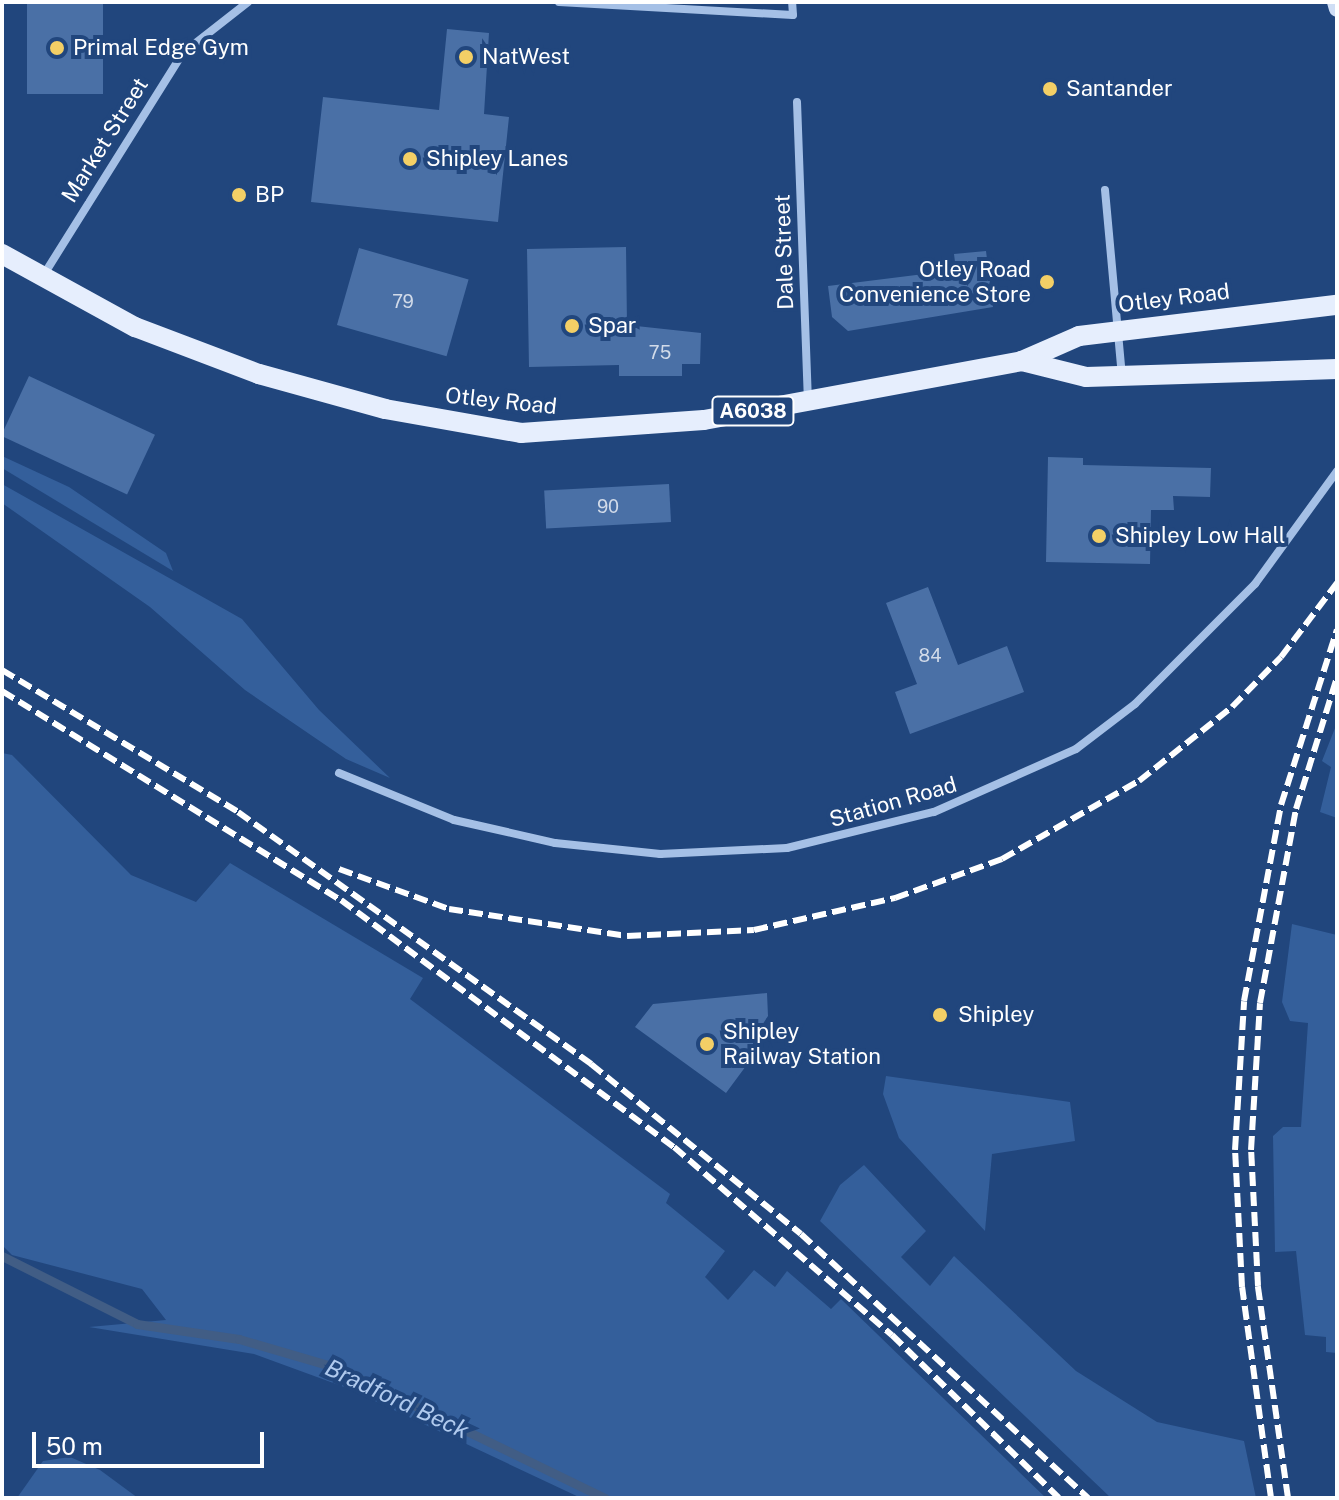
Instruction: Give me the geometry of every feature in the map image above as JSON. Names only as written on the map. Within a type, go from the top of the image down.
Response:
[{"type":"main road","name":"Otley Road","points":[[2,254],[135,327],[259,374],[385,409],[521,433],[626,429],[808,401],[1022,361],[1057,343],[1117,330],[1337,305]]},
{"type":"main road","name":"Otley Road","points":[[1022,361],[1065,374],[1122,377],[1337,369]]},
{"type":"street","name":"Market Street","points":[[43,278],[183,53],[248,2]]},
{"type":"street","points":[[559,2],[793,15],[792,2]]},
{"type":"street","points":[[1335,2],[1337,9]]},
{"type":"street","name":"Dale Street","points":[[797,102],[808,401]]},
{"type":"street","points":[[1105,190],[1122,377]]},
{"type":"street","name":"Station Road","points":[[339,773],[454,820],[555,843],[660,854],[787,848],[934,812],[1076,749],[1135,704],[1255,584],[1337,471]]},
{"type":"shaded area","points":[[2,456],[69,487],[166,553],[173,571],[2,468]]},
{"type":"shaded area","points":[[2,484],[242,619],[319,710],[390,778],[346,759],[245,690],[150,607],[2,503]]},
{"type":"shaded area","points":[[1337,723],[1337,818],[1320,812],[1331,767],[1322,761]]},
{"type":"shaded area","points":[[2,753],[12,755],[131,875],[196,902],[230,863],[423,978],[410,999],[670,1194],[666,1203],[725,1251],[705,1277],[728,1300],[754,1270],[775,1287],[787,1271],[831,1309],[841,1299],[1046,1498],[581,1498],[347,1388],[254,1354],[89,1327],[166,1320],[142,1289],[12,1255],[2,1245]]},
{"type":"shaded area","points":[[1292,924],[1337,935],[1337,1353],[1326,1352],[1326,1337],[1305,1335],[1296,1251],[1275,1252],[1273,1136],[1283,1127],[1301,1127],[1308,1023],[1290,1021],[1282,1002]]},
{"type":"shaded area","points":[[886,1076],[1070,1102],[1075,1141],[992,1154],[985,1231],[899,1138],[883,1094]]},
{"type":"shaded area","points":[[864,1165],[926,1231],[901,1257],[930,1286],[954,1256],[1076,1371],[1157,1422],[1244,1441],[1256,1498],[1111,1498],[820,1221],[840,1185]]},
{"type":"shaded area","points":[[70,1457],[100,1470],[138,1498],[17,1498],[43,1461]]},
{"type":"building","name":"Primal Edge Gym","points":[[27,2],[103,2],[103,94],[27,94]]},
{"type":"building","name":"Shipley Lanes","points":[[447,29],[489,33],[484,114],[509,117],[498,222],[311,202],[323,97],[439,110]]},
{"type":"building","name":"Spar","points":[[626,247],[627,325],[701,333],[700,364],[682,364],[682,376],[619,376],[619,365],[529,367],[527,249]]},
{"type":"building","points":[[359,248],[469,279],[447,356],[337,325]]},
{"type":"building","points":[[986,251],[993,307],[848,331],[832,317],[828,286],[956,270],[954,254]]},
{"type":"building","points":[[29,376],[155,435],[127,495],[2,436]]},
{"type":"building","name":"Shipley Low Hall","points":[[1048,457],[1083,458],[1083,465],[1211,468],[1210,497],[1173,496],[1174,510],[1151,510],[1150,564],[1046,562]]},
{"type":"building","points":[[669,484],[671,522],[546,528],[544,491]]},
{"type":"building","points":[[928,587],[958,665],[1007,646],[1024,692],[910,734],[895,692],[917,684],[886,603]]},
{"type":"building","name":"Shipley Railway Station","points":[[767,993],[768,1016],[751,1042],[760,1047],[726,1093],[635,1027],[653,1004]]},
{"type":"waterway","name":"Bradford Beck","points":[[2,1256],[137,1324],[239,1339],[335,1367],[605,1498]]},
{"type":"railway","points":[[339,869],[449,909],[627,936],[754,930],[895,898],[1002,859],[1139,781],[1232,707],[1281,657],[1337,583]]},
{"type":"railway","points":[[1271,1498],[1242,1287],[1235,1150],[1244,1001],[1281,805],[1337,630]]},
{"type":"railway","points":[[2,670],[238,812],[591,1064],[801,1234],[1088,1498]]},
{"type":"railway","points":[[1288,1498],[1258,1286],[1251,1150],[1260,1003],[1296,809],[1337,677]]},
{"type":"railway","points":[[2,691],[341,900],[674,1147],[892,1335],[1059,1498]]},
{"type":"place","name":"Primal Edge Gym","points":[[57,48]]},
{"type":"place","name":"NatWest","points":[[466,57]]},
{"type":"place","name":"Santander","points":[[1050,89]]},
{"type":"place","name":"Shipley Lanes","points":[[410,159]]},
{"type":"place","name":"BP","points":[[239,195]]},
{"type":"place","name":"Otley Road Convenience Store","points":[[1047,282]]},
{"type":"place","name":"Spar","points":[[572,326]]},
{"type":"place","name":"Shipley Low Hall","points":[[1099,536]]},
{"type":"place","name":"Shipley","points":[[940,1015]]},
{"type":"place","name":"Shipley Railway Station","points":[[707,1044]]}]
